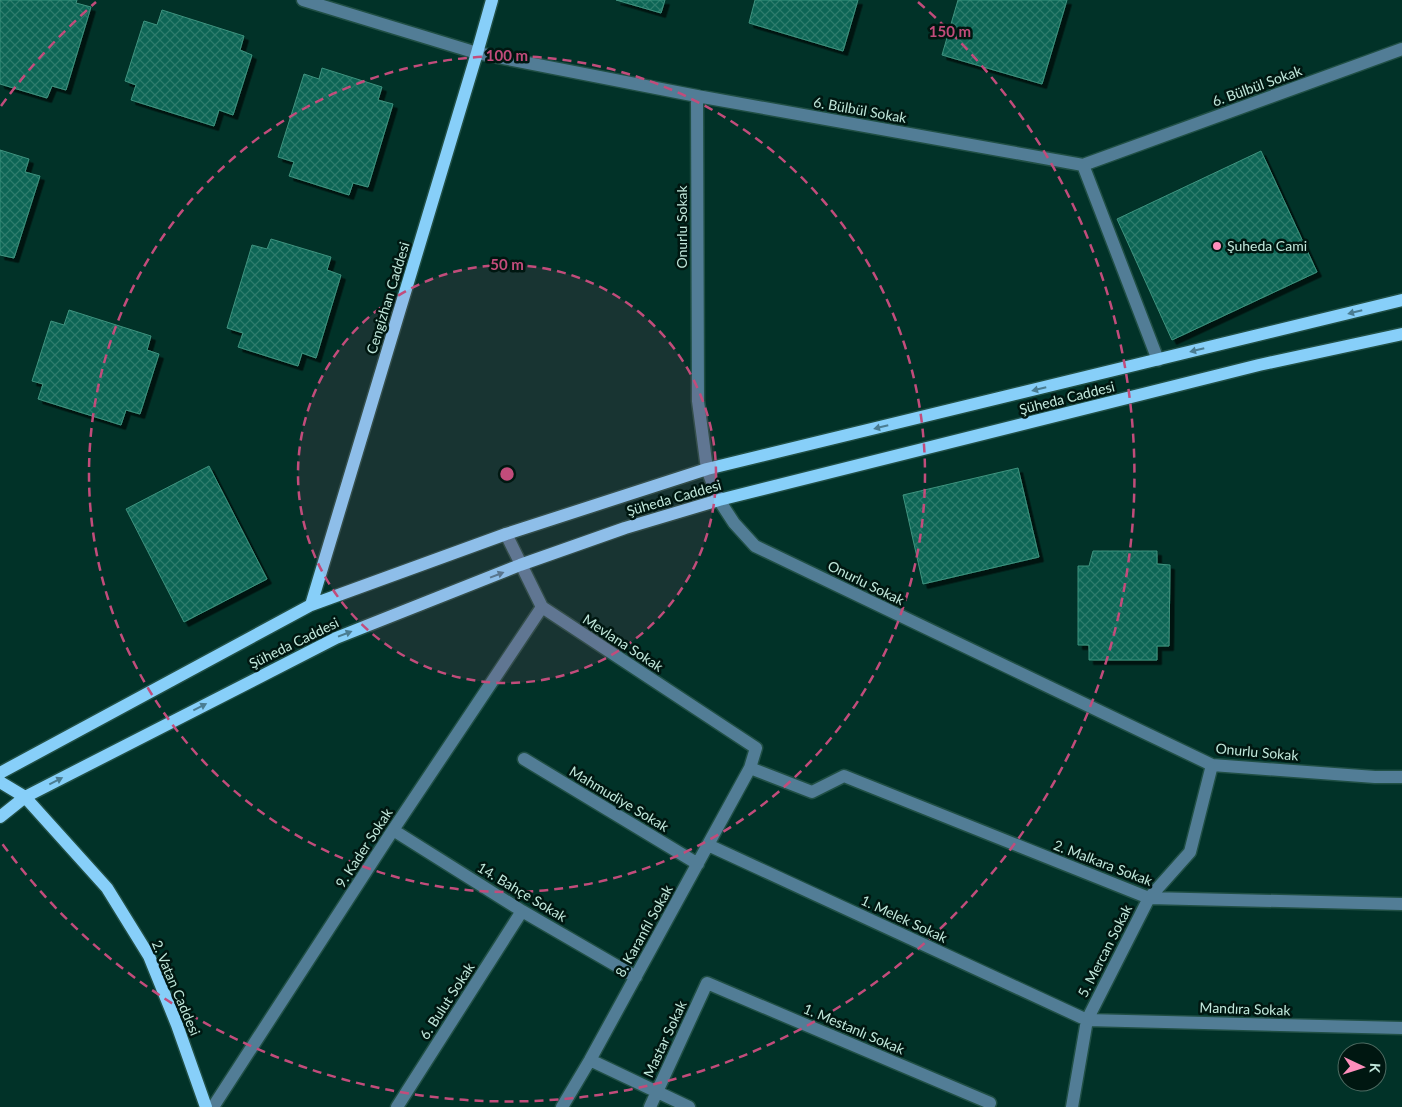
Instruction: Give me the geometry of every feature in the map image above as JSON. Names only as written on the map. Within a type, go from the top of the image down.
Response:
[{"type":"main road","name":"Cengizhan Caddesi","points":[[311,605],[492,0]]},
{"type":"main road","name":"Şüheda Caddesi","points":[[0,773],[311,605],[506,534],[707,470],[1402,300]]},
{"type":"main road","name":"Şüheda Caddesi","points":[[0,817],[25,797],[336,638],[520,565],[625,528],[720,500],[1259,365],[1402,334]]},
{"type":"main road","name":"2. Vatan Caddesi","points":[[0,782],[25,797],[107,888],[149,956],[206,1107]]},
{"type":"street","name":"6. Bülbül Sokak","points":[[303,0],[477,54],[697,96],[1083,165],[1402,49]]},
{"type":"street","name":"Onurlu Sokak","points":[[697,96],[698,401],[707,470],[720,500],[734,523],[755,546],[1212,765],[1375,777],[1402,777]]},
{"type":"street","points":[[1083,165],[1158,360]]},
{"type":"street","name":"Mevlana Sokak","points":[[506,534],[542,607],[756,748]]},
{"type":"street","name":"9. Kader Sokak","points":[[213,1107],[393,830],[542,607]]},
{"type":"street","name":"8. Karanfil Sokak","points":[[562,1107],[590,1060],[750,768],[756,748]]},
{"type":"street","name":"Mahmudiye Sokak","points":[[524,758],[698,864]]},
{"type":"street","name":"5. Mercan Sokak","points":[[1072,1107],[1087,1020],[1149,898],[1190,852],[1212,765]]},
{"type":"street","name":"2. Malkara Sokak","points":[[750,768],[812,792],[844,776],[1149,898],[1402,904]]},
{"type":"street","name":"14. Bahçe Sokak","points":[[393,830],[522,910],[636,977]]},
{"type":"street","name":"1. Melek Sokak","points":[[708,845],[1087,1020]]},
{"type":"street","name":"6. Bulut Sokak","points":[[397,1107],[522,910]]},
{"type":"street","name":"Mastar Sokak","points":[[650,1107],[707,983]]},
{"type":"street","name":"1. Mestanlı Sokak","points":[[707,983],[990,1103]]},
{"type":"street","name":"Mandıra Sokak","points":[[1087,1020],[1402,1028]]},
{"type":"street","points":[[590,1060],[689,1107]]},
{"type":"building","points":[[0,0],[77,0],[76,3],[91,7],[66,90],[52,86],[47,98],[0,84]]},
{"type":"building","points":[[616,0],[665,0],[661,13]]},
{"type":"building","points":[[755,0],[858,0],[843,51],[749,23]]},
{"type":"building","points":[[958,0],[1067,0],[1042,84],[942,55]]},
{"type":"building","points":[[162,10],[244,36],[240,50],[252,55],[233,115],[219,110],[214,126],[131,100],[136,85],[125,81],[144,21],[157,25]]},
{"type":"building","points":[[322,68],[382,87],[378,100],[393,104],[368,187],[353,183],[349,195],[289,176],[294,162],[278,157],[304,74],[319,79]]},
{"type":"building","points":[[0,150],[29,159],[25,172],[40,176],[14,258],[0,255]]},
{"type":"building","name":"Şuheda Cami","points":[[1261,151],[1317,272],[1172,340],[1117,219]]},
{"type":"building","points":[[271,239],[331,257],[327,270],[341,275],[316,358],[302,353],[298,366],[238,347],[243,333],[227,328],[252,245],[267,249]]},
{"type":"building","points":[[69,310],[151,336],[147,350],[159,354],[140,414],[126,410],[121,425],[38,399],[43,384],[32,381],[51,321],[64,325]]},
{"type":"building","points":[[209,466],[267,579],[184,622],[126,509]]},
{"type":"building","points":[[1018,468],[1039,557],[923,584],[903,495]]},
{"type":"building","points":[[1093,551],[1157,551],[1157,564],[1170,565],[1169,646],[1157,646],[1157,660],[1089,660],[1089,645],[1078,645],[1078,566],[1089,566]]},
{"type":"place","name":"Şuheda Cami","points":[[1217,246]]}]
